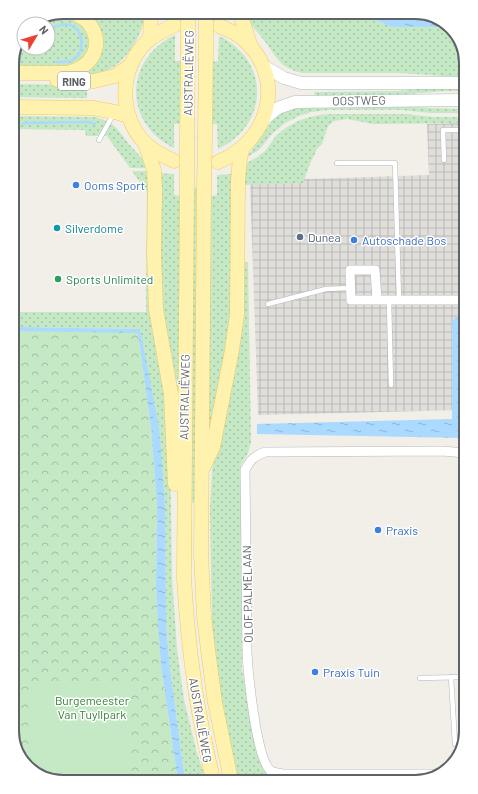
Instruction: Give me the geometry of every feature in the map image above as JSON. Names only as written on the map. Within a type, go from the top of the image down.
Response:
[{"type":"main road","points":[[19,74],[67,73],[76,70],[88,62],[94,54],[96,48],[91,26],[85,19]]},
{"type":"main road","points":[[150,39],[151,19]]},
{"type":"main road","name":"AUSTRALIËWEG","points":[[188,19],[183,522],[184,578],[189,640],[201,723],[212,775]]},
{"type":"main road","name":"AUSTRALIËWEG","points":[[206,19],[201,554],[204,616],[215,703],[230,775]]},
{"type":"main road","points":[[242,19],[252,49]]},
{"type":"main road","name":"RING","points":[[174,25],[162,31],[142,46],[131,64],[126,81],[125,99],[129,116],[135,130],[145,143],[158,154],[174,161]]},
{"type":"main road","points":[[218,162],[235,153],[255,135],[263,120],[267,106],[268,92],[262,65],[252,49],[243,39],[231,31],[219,26]]},
{"type":"main road","name":"RING","points":[[19,80],[94,81],[115,76],[131,64]]},
{"type":"main road","name":"OOSTWEG","points":[[262,65],[284,78],[301,83],[459,83]]},
{"type":"main road","name":"OOSTWEG","points":[[263,120],[278,108],[294,102],[459,100]]},
{"type":"main road","name":"RING","points":[[19,107],[93,108],[129,116]]},
{"type":"main road","points":[[145,143],[154,170],[154,254],[156,309],[170,394],[176,500],[183,522]]},
{"type":"main road","points":[[201,471],[213,448],[237,315],[238,180],[240,158],[243,147]]},
{"type":"street","points":[[377,300],[375,270],[350,270],[351,300],[377,300],[389,300],[399,300],[459,300]]},
{"type":"street","name":"OLOF PALMELAAN","points":[[424,774],[283,774],[271,771],[264,761],[249,676],[247,652],[245,470],[249,461],[254,456],[265,452],[443,451],[459,453]]},
{"type":"lane","points":[[99,140],[115,112]]},
{"type":"lane","points":[[444,160],[443,130],[459,130]]},
{"type":"lane","points":[[337,163],[395,163],[399,300]]},
{"type":"lane","points":[[268,304],[326,289],[351,288]]},
{"type":"lane","points":[[389,300],[391,385]]},
{"type":"lane","points":[[451,677],[455,744],[457,744]]},
{"type":"lane","points":[[420,678],[459,677]]},
{"type":"shaded area","points":[[459,123],[459,410],[258,415],[250,181],[429,175],[427,124]]},
{"type":"green space","points":[[85,19],[144,19],[137,40],[125,57],[117,64],[101,73],[76,74],[95,59]]},
{"type":"green space","points":[[248,19],[373,19],[391,27],[440,27],[452,39],[458,52],[459,77],[400,73],[302,73],[282,64]]},
{"type":"green space","points":[[56,20],[74,20],[82,25],[87,33],[89,41],[88,49],[84,57],[78,63],[68,68],[19,68],[20,56],[56,56]]},
{"type":"green space","points":[[175,35],[175,61],[183,61],[181,123],[174,124],[174,148],[157,137],[145,123],[138,108],[136,91],[139,75],[146,59],[158,46]]},
{"type":"green space","points":[[219,36],[236,47],[248,61],[255,76],[257,93],[254,109],[247,125],[235,138],[218,149],[217,124],[211,124],[211,62],[218,61]]},
{"type":"green space","points":[[19,84],[87,85],[87,98],[19,97]]},
{"type":"green space","points":[[459,87],[459,91],[400,95],[315,96],[314,92],[399,91]]},
{"type":"green space","points":[[407,106],[459,109],[459,113],[431,113],[402,110],[328,110],[311,112],[285,123],[272,134],[259,150],[247,157],[275,117],[293,107]]},
{"type":"green space","points":[[329,114],[406,114],[433,117],[459,117],[459,123],[373,124],[347,119],[334,121],[328,126],[322,144],[317,149],[303,183],[243,185],[245,164],[264,152],[275,137],[287,127],[300,120]]},
{"type":"green space","points":[[19,116],[94,117],[106,121],[117,129],[148,168],[130,168],[107,136],[86,136],[85,130],[19,129]]},
{"type":"green space","points":[[132,171],[147,171],[147,174],[150,174],[170,443],[172,577],[177,649],[184,700],[197,753],[204,775],[184,775],[170,669],[166,623],[165,505],[140,329],[19,327],[19,312],[146,312],[147,192]]},
{"type":"green space","points":[[157,173],[174,174],[174,195],[181,196],[179,428],[164,342]]},
{"type":"green space","points":[[233,174],[231,332],[207,443],[209,196],[217,195],[217,175]]},
{"type":"green space","points":[[192,188],[199,188],[196,500],[188,507]]},
{"type":"green space","points":[[248,262],[251,442],[248,453],[241,465],[242,670],[261,764],[268,775],[236,775],[221,710],[212,625],[210,510],[212,470],[243,263]]},
{"type":"green space","name":"Burgemeester Van Tuyllpark","points":[[19,327],[138,332],[151,427],[157,505],[156,588],[161,666],[177,775],[60,775],[49,773],[39,768],[26,755],[21,745],[19,731]]},
{"type":"green space","points":[[28,683],[130,685],[132,775],[54,774],[39,768],[28,758]]},
{"type":"water","points":[[373,19],[418,19],[429,21],[440,27],[391,27]]},
{"type":"water","points":[[456,316],[459,316],[459,438],[257,434],[257,424],[452,419],[452,323]]},
{"type":"water","points":[[19,327],[140,329],[159,428],[165,505],[166,623],[170,669],[184,775],[177,775],[161,666],[156,588],[157,505],[151,427],[138,333],[19,331]]},
{"type":"waterway","points":[[56,27],[69,25],[77,29],[80,34],[82,45],[75,59],[57,62]]},
{"type":"waterway","points":[[23,123],[88,122],[95,124]]},
{"type":"place","name":"Ooms Sport","points":[[76,185]]},
{"type":"place","name":"Silverdome","points":[[57,228]]},
{"type":"place","name":"Dunea","points":[[300,237]]},
{"type":"place","name":"Autoschade Bos","points":[[354,240]]},
{"type":"place","name":"Sports Unlimited","points":[[58,279]]},
{"type":"place","name":"Praxis","points":[[378,530]]},
{"type":"place","name":"Praxis Tuin","points":[[315,672]]}]
